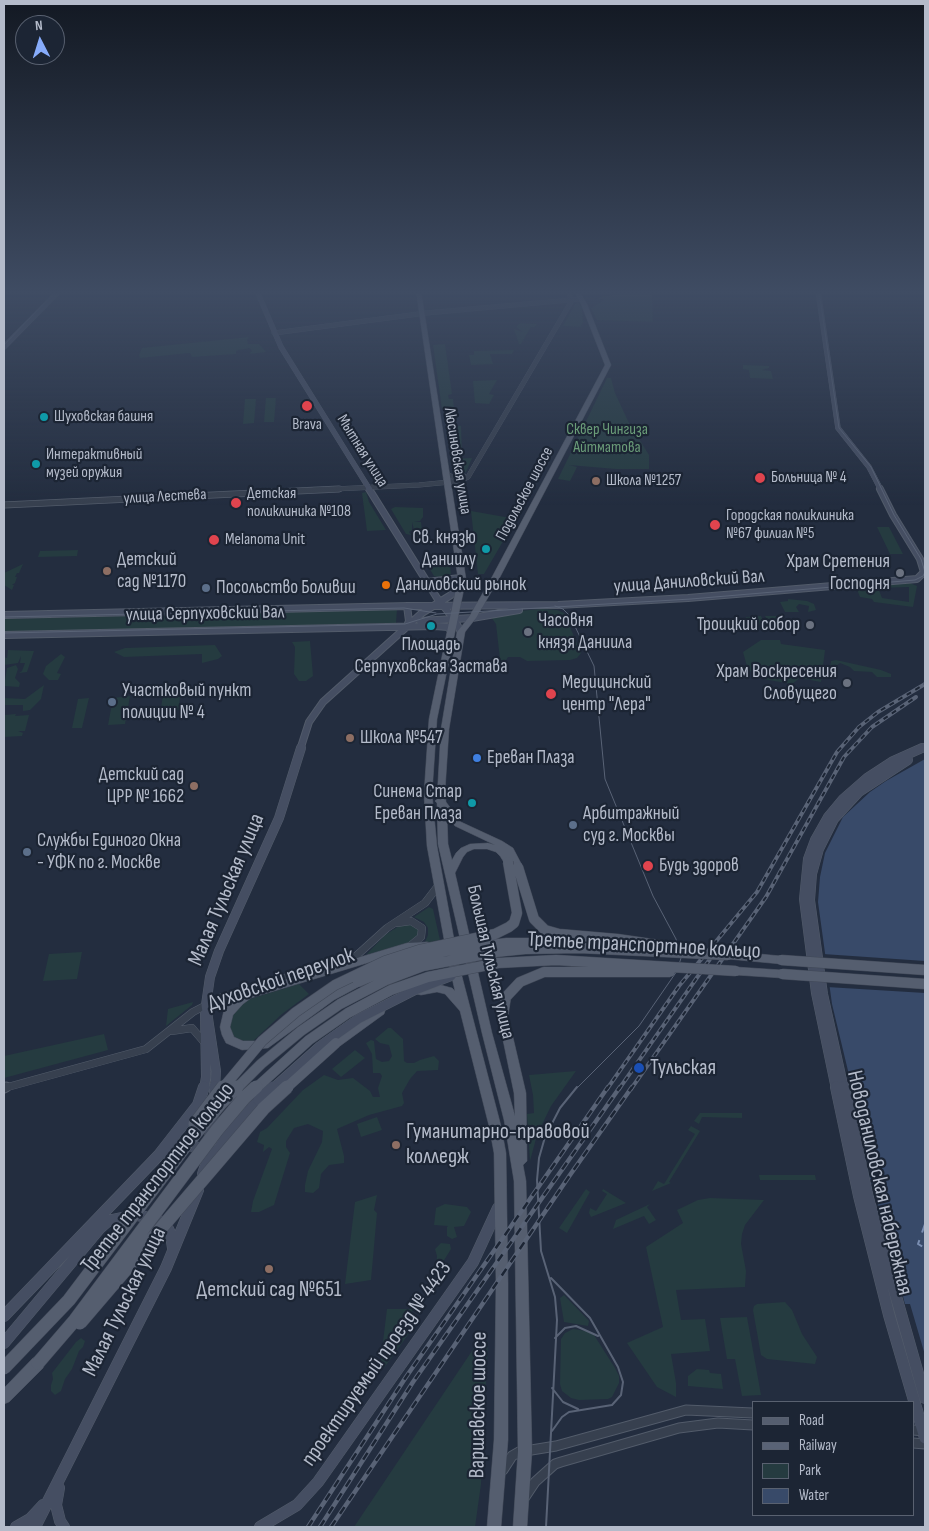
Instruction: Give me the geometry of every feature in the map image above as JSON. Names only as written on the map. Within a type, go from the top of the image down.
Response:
[{"type":"main road","name":"Мытная улица","points":[[292,362],[427,582],[442,604],[454,613]]},
{"type":"main road","name":"Люсиновская улица","points":[[429,362],[461,577]]},
{"type":"main road","name":"Подольское шоссе","points":[[461,632],[472,618],[496,577],[608,365],[607,362]]},
{"type":"main road","name":"улица Даниловский Вал","points":[[478,606],[558,605],[688,598],[905,581],[922,576],[924,569],[920,559],[893,515],[874,474],[838,428],[828,362]]},
{"type":"main road","points":[[427,582],[461,577]]},
{"type":"main road","points":[[407,626],[409,621],[407,606],[434,606],[442,604],[451,595],[461,577]]},
{"type":"main road","points":[[451,631],[461,577]]},
{"type":"main road","points":[[454,613],[472,618],[486,614],[558,605]]},
{"type":"main road","name":"улица Серпуховский Вал","points":[[4,615],[407,606]]},
{"type":"main road","points":[[407,626],[434,606]]},
{"type":"main road","points":[[407,626],[454,613],[471,612],[478,606]]},
{"type":"main road","points":[[454,613],[461,632]]},
{"type":"main road","points":[[407,626],[441,626],[448,627],[451,631]]},
{"type":"main road","name":"улица Серпуховский Вал","points":[[4,635],[407,626]]},
{"type":"main road","name":"Малая Тульская улица","points":[[60,1481],[173,1250],[198,1190],[207,1162],[216,1083],[215,1058],[206,1005],[210,977],[216,959],[280,818],[309,722],[323,702],[407,626]]},
{"type":"main road","name":"Большая Тульская улица","points":[[451,631],[433,719],[428,774],[428,816],[438,886],[454,966],[495,1126],[500,1153],[502,1283]]},
{"type":"main road","name":"Большая Тульская улица","points":[[461,632],[445,729],[440,801],[443,844],[486,1033],[510,1120],[520,1181],[525,1451]]},
{"type":"main road","points":[[820,993],[804,905],[804,884],[808,859],[815,840],[828,818],[843,799],[867,778],[893,761],[925,747]]},
{"type":"main road","points":[[820,993],[810,900],[812,874],[822,842],[841,810],[859,792],[898,764],[925,752]]},
{"type":"main road","points":[[440,801],[458,824],[491,843],[510,850],[515,857],[534,919],[544,930],[558,934],[617,939],[728,955]]},
{"type":"main road","points":[[450,874],[459,855],[464,850],[491,843]]},
{"type":"main road","points":[[143,1201],[178,1147],[239,1066],[267,1037],[296,1012],[335,985],[385,961],[419,950],[502,932],[514,923],[517,913],[508,862],[504,854],[491,843]]},
{"type":"main road","points":[[454,966],[442,951],[434,947],[407,947],[239,1000],[228,1013],[226,1020],[227,1034],[230,1040],[242,1046],[264,1044],[330,997],[358,982],[425,955],[485,945],[526,942],[606,949]]},
{"type":"main road","name":"Третье транспортное кольцо","points":[[4,1368],[69,1300],[189,1141],[241,1083],[301,1031],[354,996],[410,971],[473,955],[525,949],[606,949],[728,955],[925,970]]},
{"type":"main road","name":"Третье транспортное кольцо","points":[[4,1397],[38,1363],[76,1320],[217,1130],[244,1098],[329,1025],[391,990],[448,971],[498,963],[556,960],[925,984]]},
{"type":"main road","points":[[198,1190],[227,1136],[259,1100],[320,1046],[358,1019],[424,986],[498,963]]},
{"type":"main road","points":[[520,1181],[522,1141],[520,1092],[503,1016],[506,997],[520,982],[544,972],[736,971]]},
{"type":"main road","points":[[38,1363],[90,1313],[264,1108],[336,1043],[393,1004],[426,989],[437,988],[451,993],[459,1001],[466,1015]]},
{"type":"main road","name":"Новоданиловская набережная","points":[[820,993],[868,1198],[925,1398]]},
{"type":"main road","name":"Новоданиловская набережная","points":[[820,993],[859,1196],[913,1401]]},
{"type":"main road","points":[[4,1316],[159,1155],[198,1106],[206,1077],[204,1043],[206,1005]]},
{"type":"main road","points":[[159,1155],[176,1146],[194,1146],[205,1153],[207,1162]]},
{"type":"main road","name":"проектируемый проезд № 4423","points":[[260,1527],[297,1505],[318,1482],[473,1262],[501,1202]]},
{"type":"main road","points":[[4,1344],[100,1228],[108,1221],[137,1215],[153,1219],[167,1228],[171,1235],[173,1250]]},
{"type":"main road","name":"Варшавское шоссе","points":[[494,1527],[499,1482],[502,1283]]},
{"type":"main road","name":"Новоданиловская набережная","points":[[914,1404],[922,1433]]},
{"type":"main road","points":[[520,1527],[525,1451]]},
{"type":"main road","points":[[16,1527],[30,1519],[40,1510],[60,1481]]},
{"type":"main road","points":[[35,1527],[60,1481]]},
{"type":"main road","points":[[60,1481],[56,1505],[60,1521],[64,1527]]},
{"type":"street","points":[[446,474],[462,477],[470,472],[535,362]]},
{"type":"street","name":"улица Лестева","points":[[4,504],[447,483],[466,479],[470,472]]},
{"type":"street","name":"Духовской переулок","points":[[4,1088],[138,1052],[150,1047],[193,1012],[206,1005],[239,991],[347,960],[364,950],[387,928],[425,903],[438,886]]},
{"type":"street","points":[[387,928],[406,921],[420,925],[423,932],[421,937],[407,947]]},
{"type":"street","points":[[166,1034],[182,1028],[192,1028],[199,1034],[204,1043]]},
{"type":"street","points":[[499,1482],[505,1465],[512,1456],[525,1451],[556,1446],[686,1410],[752,1413]]},
{"type":"street","points":[[523,1500],[535,1482],[555,1464],[561,1462],[679,1428],[718,1423],[752,1424]]},
{"type":"green space","points":[[435,362],[448,362],[452,394],[448,395],[449,399],[453,399],[454,409],[442,409]]},
{"type":"green space","points":[[470,362],[493,362],[493,364],[471,365]]},
{"type":"green space","points":[[743,365],[769,366],[769,368],[762,370],[771,371],[773,379],[750,378],[749,370],[743,369]]},
{"type":"green space","name":"Сквер Чингиза Айтматова","points":[[607,378],[611,378],[615,393],[628,421],[649,455],[649,469],[616,469],[569,465],[577,467],[570,481],[558,479]]},
{"type":"green space","points":[[497,380],[489,394],[494,395],[489,404],[475,403],[473,381]]},
{"type":"green space","points":[[266,398],[276,398],[274,422],[264,422]]},
{"type":"green space","points":[[245,399],[256,399],[254,423],[243,424]]},
{"type":"green space","points":[[446,426],[461,426],[462,458],[451,458]]},
{"type":"green space","points":[[472,458],[466,472],[454,474],[451,459]]},
{"type":"green space","points":[[366,492],[369,502],[386,530],[367,531],[362,493]]},
{"type":"green space","points":[[395,507],[423,508],[423,517],[420,521],[414,522],[421,522],[422,530],[414,530],[412,522],[412,530],[409,532],[411,535],[406,534],[391,509]]},
{"type":"green space","points":[[471,511],[516,519],[484,574],[478,574]]},
{"type":"green space","points":[[877,527],[889,527],[903,554],[890,554]]},
{"type":"green space","points":[[78,550],[77,556],[38,557],[40,551]]},
{"type":"green space","points":[[449,557],[451,574],[438,577],[434,576],[423,558]]},
{"type":"green space","points":[[23,564],[15,577],[17,577],[12,585],[14,585],[12,590],[4,585],[4,573]]},
{"type":"green space","points":[[910,583],[917,586],[913,607],[874,602],[872,599],[860,597],[856,587]],"holes":[[[909,587],[909,602],[882,598],[878,588]]]},
{"type":"green space","points":[[788,599],[807,601],[814,604],[816,610],[808,612],[809,606],[799,604],[796,607],[799,612],[785,612],[780,602],[788,601]]},
{"type":"green space","points":[[397,609],[396,623],[4,632],[4,619]]},
{"type":"green space","points":[[557,610],[564,613],[581,653],[577,658],[570,660],[527,661],[520,657],[508,657],[501,668],[496,624],[491,617],[518,611]]},
{"type":"green space","points":[[761,616],[763,621],[767,620],[765,616],[776,616],[779,624],[749,625],[746,617]]},
{"type":"green space","points":[[761,640],[780,640],[781,644],[825,650],[821,682],[800,678],[792,684],[763,679],[748,670],[743,652]]},
{"type":"green space","points":[[310,641],[313,676],[306,681],[299,681],[294,674],[295,647],[292,642]]},
{"type":"green space","points":[[215,645],[222,656],[218,659],[202,663],[202,654],[124,657],[114,652],[125,648]]},
{"type":"green space","points":[[8,650],[34,651],[27,672],[19,673],[22,671],[25,663],[20,663],[21,656],[18,663],[4,665],[4,657],[7,658]]},
{"type":"green space","points":[[61,654],[65,657],[57,673],[61,674],[58,680],[49,680],[43,674],[46,666]]},
{"type":"green space","points":[[836,660],[881,670],[891,674],[891,677],[877,677],[872,672],[854,671],[840,663],[836,666],[835,670],[830,670],[831,661]]},
{"type":"green space","points":[[16,665],[18,669],[15,678],[20,683],[19,687],[4,686],[7,668]]},
{"type":"green space","points":[[44,685],[41,699],[30,710],[23,711],[23,705],[4,705],[4,698],[25,699]]},
{"type":"green space","points":[[172,690],[180,694],[179,710],[174,711],[174,717],[168,718],[160,714],[163,695],[161,695],[161,691]]},
{"type":"green space","points":[[130,696],[125,724],[108,725],[113,698]]},
{"type":"green space","points":[[89,698],[82,728],[72,728],[78,699]]},
{"type":"green space","points":[[16,714],[15,716],[29,715],[25,731],[18,731],[23,733],[22,736],[4,737],[5,715]]},
{"type":"green space","points":[[429,907],[433,909],[440,940],[424,944],[428,935],[428,928],[424,922],[414,917]]},
{"type":"green space","points":[[407,923],[419,930],[418,936],[409,943],[366,955],[385,935]]},
{"type":"green space","points":[[82,952],[77,979],[43,981],[49,954]]},
{"type":"green space","points":[[299,984],[309,994],[282,1014],[251,1043],[236,1039],[231,1034],[229,1022],[232,1011],[250,999]]},
{"type":"green space","points":[[193,1002],[192,1005],[166,1026],[168,1009]]},
{"type":"green space","points":[[388,1028],[391,1028],[403,1039],[404,1061],[414,1063],[434,1056],[439,1061],[438,1070],[417,1071],[402,1093],[404,1103],[402,1106],[369,1115],[337,1129],[344,1163],[329,1165],[321,1174],[319,1188],[313,1193],[305,1192],[305,1185],[308,1171],[322,1142],[323,1131],[308,1124],[294,1128],[286,1141],[286,1147],[290,1153],[274,1205],[259,1212],[251,1212],[253,1201],[272,1149],[269,1147],[263,1152],[264,1145],[257,1142],[260,1132],[267,1128],[303,1090],[324,1075],[338,1080],[353,1078],[370,1091],[373,1097],[380,1097],[378,1088],[382,1076],[380,1073],[373,1073],[372,1054],[366,1043],[371,1040],[374,1041],[376,1059],[382,1062],[389,1061],[392,1056],[389,1045],[380,1043],[375,1039]]},
{"type":"green space","points":[[104,1034],[108,1050],[4,1078],[4,1056]]},
{"type":"green space","points":[[355,1050],[365,1058],[341,1077],[332,1069]]},
{"type":"green space","points":[[576,1071],[551,1106],[537,1135],[530,1161],[527,1114],[534,1113],[529,1075]]},
{"type":"green space","points":[[700,1113],[742,1113],[742,1118],[702,1117],[699,1124],[694,1121]]},
{"type":"green space","points":[[377,1117],[382,1130],[361,1137],[357,1124]]},
{"type":"green space","points":[[691,1126],[700,1131],[669,1182],[671,1183],[652,1191],[658,1181],[664,1184],[695,1134],[688,1130]]},
{"type":"green space","points":[[759,1175],[815,1175],[816,1180],[760,1180]]},
{"type":"green space","points":[[586,1189],[590,1192],[567,1233],[559,1228]]},
{"type":"green space","points":[[603,1189],[626,1203],[591,1217],[589,1213],[590,1208],[596,1211],[607,1194],[602,1191]]},
{"type":"green space","points":[[377,1195],[374,1210],[377,1213],[371,1280],[345,1284],[355,1202]]},
{"type":"green space","points":[[710,1198],[764,1200],[745,1225],[742,1234],[741,1244],[746,1271],[745,1287],[676,1290],[681,1320],[705,1319],[710,1351],[671,1354],[676,1383],[676,1397],[657,1387],[627,1343],[663,1327],[646,1247],[683,1223],[677,1210],[698,1200]]},
{"type":"green space","points":[[445,1204],[467,1207],[471,1212],[464,1226],[454,1227],[457,1237],[452,1239],[447,1236],[448,1226],[434,1225],[436,1208]]},
{"type":"green space","points":[[650,1204],[647,1207],[656,1220],[649,1224],[644,1216],[613,1229],[616,1220]]},
{"type":"green space","points":[[441,1243],[450,1244],[451,1249],[435,1275],[437,1256],[435,1249]]},
{"type":"green space","points":[[564,1295],[589,1321],[588,1326],[564,1322],[560,1298]]},
{"type":"green space","points":[[785,1302],[792,1310],[802,1334],[817,1357],[815,1364],[767,1359],[761,1355],[753,1310],[754,1306],[757,1304]]},
{"type":"green space","points":[[387,1309],[412,1309],[414,1320],[410,1332],[384,1368],[380,1366]]},
{"type":"green space","points":[[747,1317],[761,1395],[742,1396],[735,1359],[727,1359],[720,1318]]},
{"type":"green space","points":[[573,1329],[586,1331],[594,1335],[615,1368],[619,1376],[619,1383],[612,1397],[608,1399],[579,1400],[571,1398],[562,1391],[560,1384],[561,1339],[565,1333]]},
{"type":"green space","points":[[81,1338],[85,1341],[83,1347],[79,1351],[72,1369],[65,1379],[61,1391],[55,1395],[51,1391],[52,1373]]},
{"type":"green space","points":[[480,1339],[488,1342],[481,1484],[475,1527],[354,1527]]},
{"type":"green space","points":[[697,1369],[721,1374],[723,1389],[688,1386],[688,1376]]},
{"type":"water","points":[[925,759],[925,1355],[910,1304],[905,1304],[894,1262],[899,1262],[887,1218],[882,1218],[869,1175],[873,1175],[832,1004],[818,902],[820,877],[825,853],[843,817],[870,792]]},
{"type":"pier","points":[[823,954],[925,961],[925,993],[827,987]]},
{"type":"ferry route","points":[[925,1224],[918,1244],[925,1248]]},
{"type":"tram line","points":[[557,607],[691,599],[915,580],[923,576],[925,572],[921,559],[894,515],[871,467],[839,428],[829,362]]},
{"type":"tram line","points":[[4,633],[405,624],[437,614],[557,607]]},
{"type":"tram line","points":[[557,607],[563,609],[570,616],[594,666],[605,779],[653,896],[676,939],[681,958],[677,971],[639,1026],[576,1089]]},
{"type":"tram line","points":[[4,617],[404,608],[436,613]]},
{"type":"tram line","points":[[556,1337],[555,1297],[541,1251],[537,1180],[539,1158],[545,1137],[560,1108],[577,1087]]},
{"type":"tram line","points":[[551,1278],[590,1318],[618,1367],[623,1382],[621,1395],[612,1405],[569,1412],[562,1417],[552,1431]]},
{"type":"tram line","points":[[556,1337],[565,1328],[576,1326],[598,1336]]},
{"type":"tram line","points":[[553,1390],[556,1337]]},
{"type":"tram line","points":[[546,1527],[553,1390]]},
{"type":"tram line","points":[[553,1390],[563,1402],[578,1409]]},
{"type":"railway","points":[[607,1089],[679,986],[757,892],[837,752],[859,727],[878,712],[925,684]]},
{"type":"railway","points":[[631,1089],[766,897],[844,757],[872,727],[916,697]]},
{"type":"railway","points":[[619,1089],[710,959]]},
{"type":"railway","points":[[308,1527],[406,1377],[608,1087]]},
{"type":"railway","points":[[320,1527],[413,1382],[620,1087]]},
{"type":"railway","points":[[331,1527],[632,1087]]},
{"type":"place","name":"Brava","points":[[307,406]]},
{"type":"place","name":"Шуховская башня","points":[[44,417]]},
{"type":"place","name":"Интерактивный музей оружия","points":[[36,464]]},
{"type":"place","name":"Больница № 4","points":[[760,478]]},
{"type":"place","name":"Школа №1257","points":[[596,481]]},
{"type":"place","name":"Детская поликлиника №108","points":[[236,503]]},
{"type":"place","name":"Городская поликлиника №67 филиал №5","points":[[715,525]]},
{"type":"place","name":"Melanoma Unit","points":[[214,540]]},
{"type":"place","name":"Св. князю Даниилу","points":[[486,549]]},
{"type":"place","name":"Детский сад №1170","points":[[107,571]]},
{"type":"place","name":"Храм Сретения Господня","points":[[900,573]]},
{"type":"place","name":"Даниловский рынок","points":[[386,585]]},
{"type":"place","name":"Посольство Боливии","points":[[206,588]]},
{"type":"place","name":"Троицкий собор","points":[[810,625]]},
{"type":"place","name":"Площадь Серпуховская Застава","points":[[431,626]]},
{"type":"place","name":"Часовня князя Даниила","points":[[528,632]]},
{"type":"place","name":"Храм Воскресения Словущего","points":[[847,683]]},
{"type":"place","name":"Медицинский центр \"Лера\"","points":[[551,694]]},
{"type":"place","name":"Участковый пункт полиции № 4","points":[[112,702]]},
{"type":"place","name":"Школа №547","points":[[350,738]]},
{"type":"place","name":"Ереван Плаза","points":[[477,758]]},
{"type":"place","name":"Детский сад ЦРР № 1662","points":[[194,786]]},
{"type":"place","name":"Синема Стар Ереван Плаза","points":[[472,803]]},
{"type":"place","name":"Арбитражный суд г. Москвы","points":[[573,825]]},
{"type":"place","name":"Службы Единого Окна - УФК по г. Москве","points":[[27,852]]},
{"type":"place","name":"Будь здоров","points":[[648,866]]},
{"type":"place","name":"Тульская","points":[[639,1068]]},
{"type":"place","name":"Гуманитарно-правовой колледж","points":[[396,1145]]},
{"type":"place","name":"Детский сад №651","points":[[269,1269]]}]
